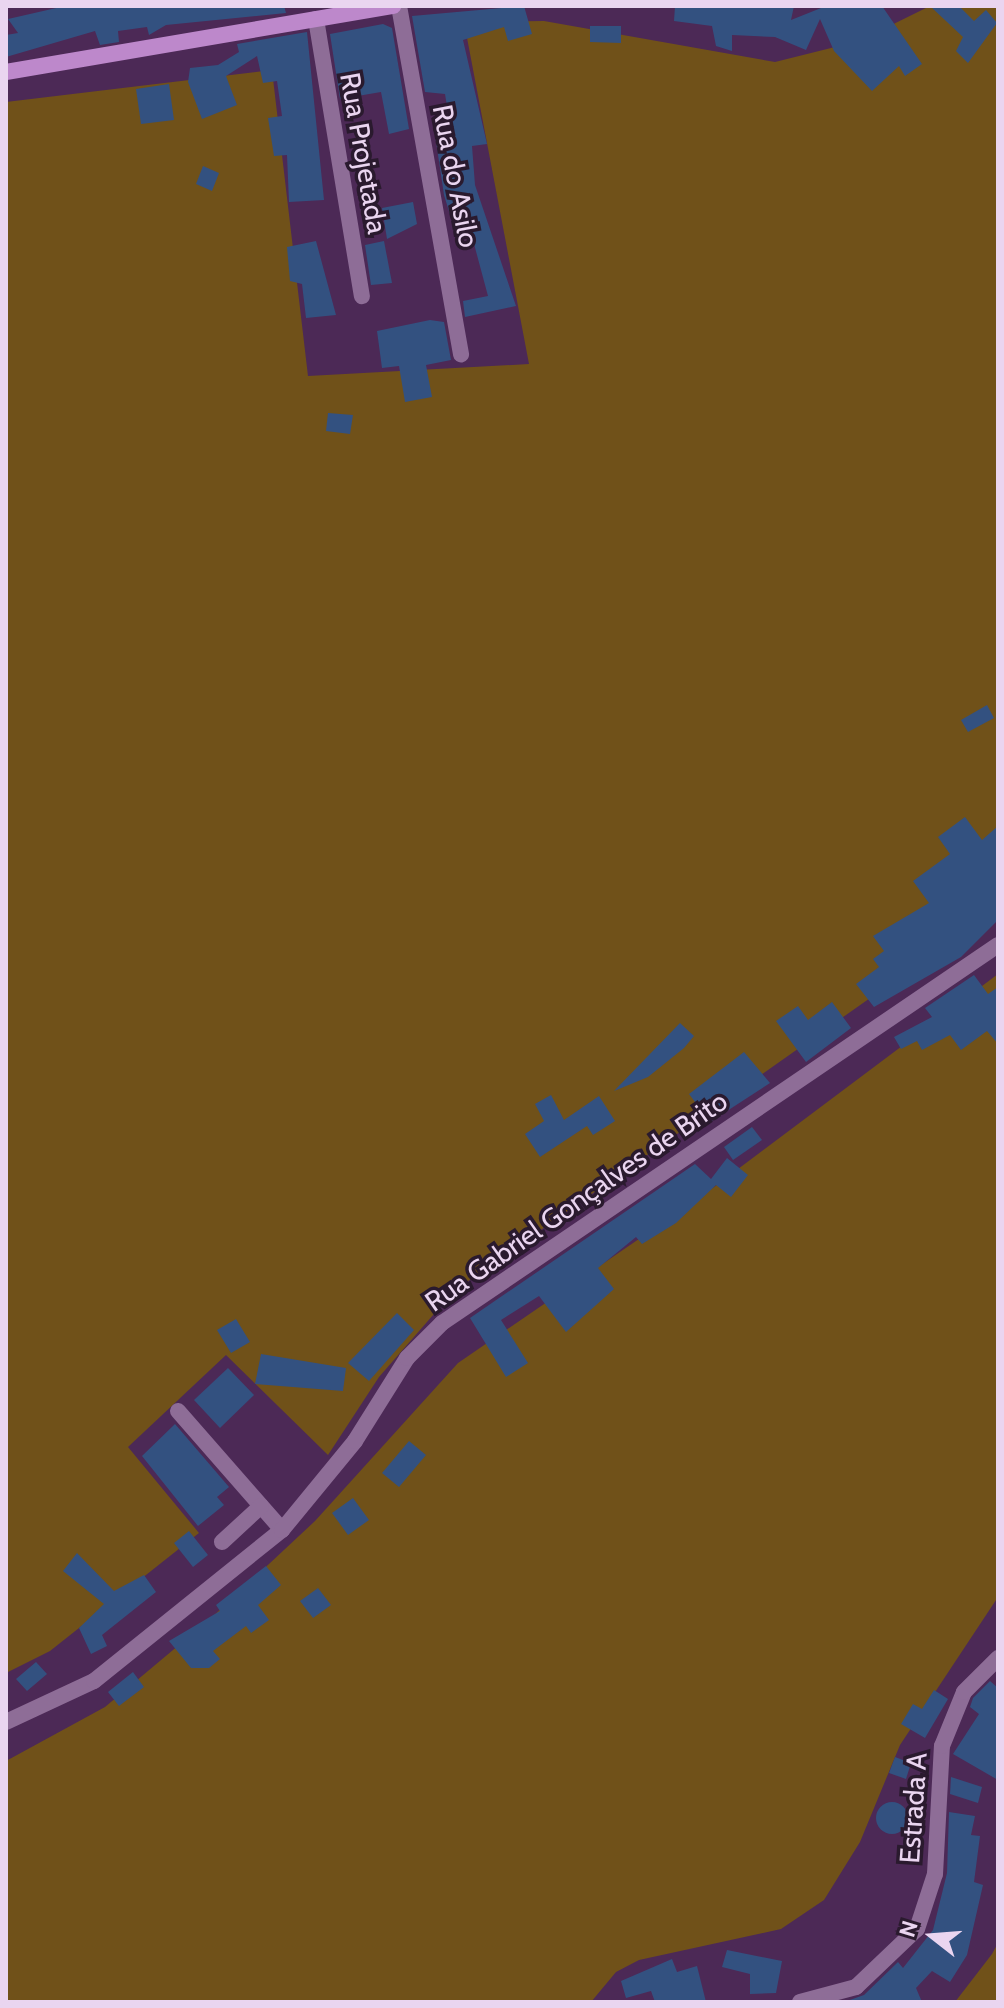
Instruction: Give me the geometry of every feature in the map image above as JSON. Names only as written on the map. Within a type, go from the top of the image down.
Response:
[{"type":"street","points":[[6,72],[393,6]]},
{"type":"street","name":"Rua do Asilo","points":[[399,6],[461,355]]},
{"type":"street","name":"Rua Projetada","points":[[316,19],[362,296]]},
{"type":"street","name":"Rua Gabriel Gonçalves de Brito","points":[[6,1722],[94,1681],[282,1530],[355,1441],[407,1358],[442,1323],[998,945]]},
{"type":"street","points":[[178,1411],[282,1530]]},
{"type":"street","points":[[222,1542],[261,1506]]},
{"type":"street","name":"Estrada A","points":[[800,2002],[856,1987],[917,1929],[935,1874],[942,1746],[964,1692],[998,1658]]},
{"type":"shaded area","points":[[930,6],[998,6],[998,908],[454,1291],[379,1377],[328,1455],[226,1355],[128,1447],[199,1533],[50,1651],[6,1673],[6,102],[272,70],[308,376],[529,364],[464,22],[544,21],[775,62],[859,41]]},
{"type":"shaded area","points":[[998,974],[998,1597],[900,1745],[860,1842],[824,1900],[781,1929],[639,1960],[616,1972],[591,2002],[6,2002],[6,1761],[105,1707],[210,1619],[315,1521],[458,1363],[706,1193]]},
{"type":"shaded area","points":[[998,1943],[998,2002],[955,2002],[992,1954]]},
{"type":"building","points":[[65,6],[284,6],[286,13],[166,25],[149,35],[147,27],[118,31],[119,42],[100,45],[95,31],[6,57],[6,35],[18,33],[8,19]]},
{"type":"building","points":[[524,6],[532,34],[508,41],[504,27],[463,40],[487,144],[472,146],[475,185],[516,306],[465,317],[463,301],[488,296],[470,229],[456,234],[444,195],[434,128],[450,125],[445,94],[425,92],[412,16]]},
{"type":"building","points":[[675,6],[794,6],[791,20],[826,6],[882,6],[922,64],[905,76],[899,66],[872,91],[834,51],[820,19],[806,50],[775,37],[732,35],[732,51],[716,46],[712,26],[674,21]]},
{"type":"building","points":[[930,6],[959,6],[974,21],[986,10],[997,23],[968,63],[956,51],[963,37]]},
{"type":"building","points":[[383,24],[392,28],[409,129],[389,134],[381,92],[340,99],[330,34]]},
{"type":"building","points":[[590,26],[621,26],[621,43],[590,42]]},
{"type":"building","points":[[307,32],[324,200],[289,202],[287,155],[274,156],[268,118],[282,116],[277,81],[263,83],[257,56],[226,76],[237,105],[202,119],[188,82],[190,68],[218,65],[239,52],[237,44]]},
{"type":"building","points":[[169,84],[174,120],[141,124],[136,89]]},
{"type":"building","points":[[203,166],[219,173],[212,191],[196,184]]},
{"type":"building","points":[[413,202],[417,224],[387,239],[382,208]]},
{"type":"building","points":[[316,241],[336,315],[306,318],[302,284],[290,281],[287,247]]},
{"type":"building","points":[[384,241],[392,283],[371,285],[365,245]]},
{"type":"building","points":[[430,320],[444,322],[451,360],[426,365],[432,397],[405,402],[399,366],[382,368],[377,331]]},
{"type":"building","points":[[328,413],[353,415],[350,434],[326,431]]},
{"type":"building","points":[[987,705],[994,718],[968,732],[961,720]]},
{"type":"building","points":[[965,817],[982,840],[998,826],[998,920],[961,957],[874,1007],[856,984],[879,967],[873,959],[884,951],[873,936],[929,903],[913,881],[950,854],[938,837]]},
{"type":"building","points":[[974,975],[988,994],[998,987],[998,1044],[987,1031],[961,1050],[950,1035],[922,1050],[917,1041],[901,1049],[894,1037],[932,1017],[925,1008]]},
{"type":"building","points":[[832,1002],[851,1028],[806,1062],[776,1021],[798,1006],[808,1020]]},
{"type":"building","points":[[680,1023],[694,1036],[684,1048],[648,1077],[614,1091]]},
{"type":"building","points":[[744,1052],[770,1083],[710,1122],[689,1094]]},
{"type":"building","points":[[551,1095],[564,1120],[599,1096],[615,1121],[593,1135],[587,1126],[540,1157],[525,1134],[544,1121],[535,1104]]},
{"type":"building","points":[[752,1127],[762,1140],[733,1160],[724,1147]]},
{"type":"building","points":[[727,1158],[748,1175],[731,1197],[716,1185],[676,1223],[642,1244],[636,1237],[598,1268],[614,1289],[566,1332],[539,1296],[501,1320],[528,1363],[506,1377],[470,1318],[695,1164],[711,1179]]},
{"type":"building","points":[[397,1313],[414,1330],[369,1381],[348,1363]]},
{"type":"building","points":[[236,1319],[250,1342],[231,1353],[217,1330]]},
{"type":"building","points":[[261,1354],[346,1368],[343,1391],[255,1384]]},
{"type":"building","points":[[228,1368],[254,1395],[220,1428],[194,1400]]},
{"type":"building","points":[[175,1424],[229,1487],[217,1497],[224,1505],[198,1526],[142,1456]]},
{"type":"building","points":[[409,1441],[426,1455],[399,1487],[382,1473]]},
{"type":"building","points":[[353,1498],[369,1520],[348,1535],[332,1513]]},
{"type":"building","points":[[189,1531],[208,1555],[193,1567],[174,1543]]},
{"type":"building","points":[[77,1553],[114,1591],[144,1575],[156,1592],[102,1635],[107,1646],[91,1654],[79,1628],[104,1604],[63,1571]]},
{"type":"building","points":[[266,1566],[281,1585],[258,1605],[269,1620],[251,1633],[246,1626],[213,1651],[220,1659],[209,1668],[191,1668],[169,1641],[220,1611],[216,1605]]},
{"type":"building","points":[[318,1588],[331,1605],[313,1618],[300,1601]]},
{"type":"building","points":[[36,1662],[47,1674],[27,1691],[16,1679]]},
{"type":"building","points":[[133,1672],[144,1687],[119,1706],[108,1692]]},
{"type":"building","points":[[990,1681],[998,1688],[998,1780],[953,1754],[979,1714],[970,1707],[973,1698]]},
{"type":"building","points":[[934,1690],[948,1699],[925,1738],[901,1724],[913,1704],[922,1709]]},
{"type":"building","points":[[895,1757],[911,1763],[906,1779],[889,1773]]},
{"type":"building","points":[[951,1777],[982,1787],[978,1803],[950,1794]]},
{"type":"building","points":[[892,1802],[903,1807],[908,1818],[903,1829],[892,1834],[881,1829],[876,1818],[881,1807]]},
{"type":"building","points":[[949,1812],[975,1816],[971,1835],[980,1836],[974,1882],[983,1885],[967,1955],[950,1982],[932,1971],[916,1988],[922,2002],[844,2002],[864,1995],[898,1962],[903,1968],[933,1930],[947,1873]]},
{"type":"building","points":[[727,1950],[782,1961],[776,1993],[750,1994],[750,1974],[722,1967]]},
{"type":"building","points":[[672,1959],[677,1972],[697,1966],[706,2002],[655,2002],[651,1991],[626,1998],[621,1981]]}]
